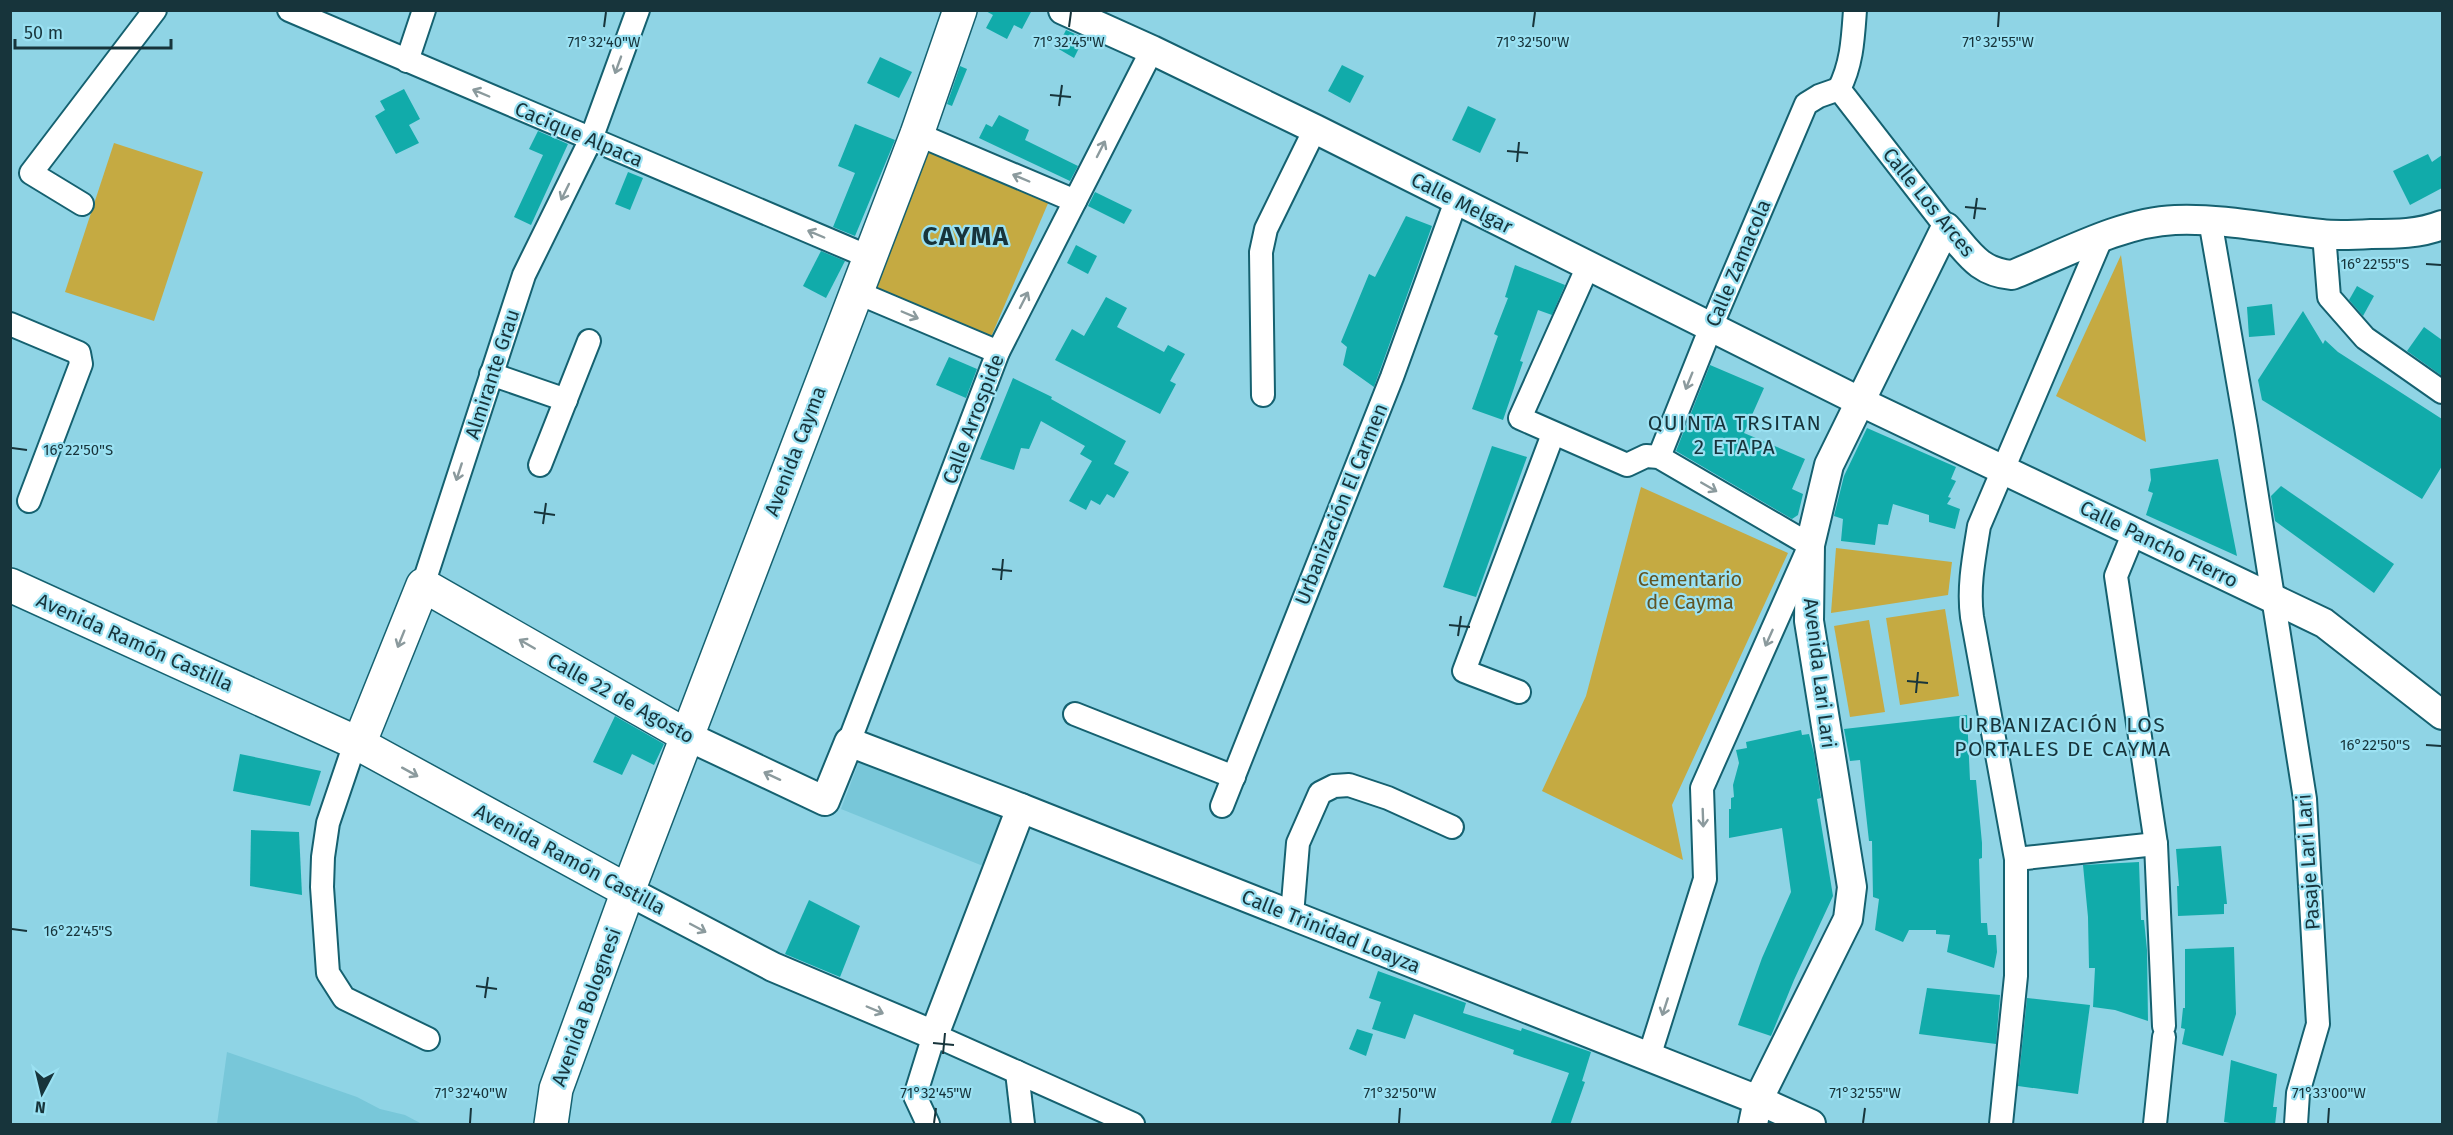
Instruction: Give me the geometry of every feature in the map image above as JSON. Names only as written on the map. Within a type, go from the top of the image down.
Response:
[{"type":"main road","name":"Avenida Cayma","points":[[628,891],[917,134],[960,10]]},
{"type":"main road","name":"Avenida Ramón Castilla","points":[[10,585],[358,744],[628,891]]},
{"type":"main road","name":"Calle 22 de Agosto","points":[[423,585],[687,736]]},
{"type":"main road","name":"Almirante Grau","points":[[358,744],[423,585]]},
{"type":"main road","name":"Avenida Bolognesi","points":[[551,1125],[556,1089],[628,891]]},
{"type":"street","points":[[82,204],[31,173],[155,10]]},
{"type":"street","name":"Cacique Alpaca","points":[[289,10],[328,18],[407,61],[869,257]]},
{"type":"street","points":[[407,61],[424,10]]},
{"type":"street","name":"Almirante Grau","points":[[423,585],[524,275],[591,139],[638,10]]},
{"type":"street","name":"Calle Melgar","points":[[1063,10],[1152,50],[1315,129],[1859,400]]},
{"type":"street","points":[[1839,89],[1846,77],[1852,50],[1855,10]]},
{"type":"street","name":"Calle Arrospide","points":[[825,801],[998,352],[1152,50]]},
{"type":"street","name":"Calle Los Arces","points":[[1839,89],[1946,227],[1984,269],[1997,274],[2012,275],[2140,225],[2173,220],[2210,220],[2324,234],[2405,234],[2427,231],[2442,225]]},
{"type":"street","name":"Calle Zamacola","points":[[1659,457],[1711,327],[1806,104],[1819,96],[1839,89]]},
{"type":"street","points":[[1263,395],[1261,252],[1270,220],[1315,129]]},
{"type":"street","points":[[917,134],[1075,201]]},
{"type":"street","name":"Urbanización El Carmen","points":[[1222,806],[1392,377],[1456,201]]},
{"type":"street","points":[[2210,220],[2273,599]]},
{"type":"street","name":"Avenida Lari Lari","points":[[1756,1112],[1848,919],[1852,887],[1798,605],[1810,546],[1828,465],[1946,227]]},
{"type":"street","points":[[2324,234],[2329,297],[2365,338],[2442,392]]},
{"type":"street","points":[[2001,1125],[2016,976],[2016,859],[1970,597],[1979,526],[2101,239]]},
{"type":"street","points":[[1588,266],[1520,418],[1627,465],[1646,456],[1659,457],[1810,546]]},
{"type":"street","points":[[856,292],[998,352]]},
{"type":"street","points":[[10,324],[79,353],[81,364],[29,501]]},
{"type":"street","points":[[540,465],[589,340]]},
{"type":"street","points":[[491,374],[566,400]]},
{"type":"street","name":"Calle Pancho Fierro","points":[[1859,400],[2324,623],[2442,715]]},
{"type":"street","points":[[1519,692],[1464,671],[1553,434]]},
{"type":"street","points":[[2134,532],[2115,576],[2156,844],[2164,1031],[2155,1125]]},
{"type":"street","name":"Pasaje Lari Lari","points":[[2273,599],[2305,799],[2318,1024],[2298,1093],[2296,1125]]},
{"type":"street","points":[[1649,1057],[1705,879],[1702,788],[1798,605]]},
{"type":"street","points":[[1076,714],[1234,777]]},
{"type":"street","name":"Calle 22 de Agosto","points":[[687,736],[825,801]]},
{"type":"street","name":"Calle Trinidad Loayza","points":[[849,742],[1649,1057],[1756,1112],[1811,1125]]},
{"type":"street","points":[[358,744],[350,758],[328,823],[322,857],[328,973],[344,998],[428,1039]]},
{"type":"street","points":[[1292,915],[1298,843],[1320,793],[1334,786],[1349,785],[1388,798],[1452,826]]},
{"type":"street","points":[[928,1125],[924,1121],[915,1096],[934,1035],[1021,808]]},
{"type":"street","points":[[2016,859],[2156,844]]},
{"type":"street","name":"Avenida Ramón Castilla","points":[[628,891],[773,967],[934,1035],[1133,1125]]},
{"type":"street","points":[[1017,1072],[1023,1125]]},
{"type":"shaded area","points":[[861,756],[1006,813],[983,866],[841,809]]},
{"type":"shaded area","points":[[227,1052],[357,1097],[380,1109],[405,1115],[422,1124],[217,1124]]},
{"type":"green space","points":[[114,143],[203,172],[154,321],[65,292]]},
{"type":"green space","points":[[925,149],[1049,201],[991,337],[868,285]]},
{"type":"green space","points":[[2121,255],[2146,442],[2056,396]]},
{"type":"green space","name":"Cementario de Cayma","points":[[1641,487],[1788,553],[1672,805],[1683,860],[1542,791],[1586,696]]},
{"type":"green space","points":[[1836,548],[1952,562],[1948,595],[1831,613]]},
{"type":"green space","points":[[1945,609],[1959,696],[1900,705],[1886,618]]},
{"type":"green space","points":[[1869,620],[1885,712],[1850,717],[1834,626]]},
{"type":"building","points":[[984,10],[1032,10],[1022,29],[1014,25],[1007,39],[986,28],[993,15]]},
{"type":"building","points":[[1066,30],[1084,38],[1074,58],[1057,48]]},
{"type":"building","points":[[880,57],[912,72],[899,98],[867,83]]},
{"type":"building","points":[[1342,65],[1364,76],[1350,103],[1328,91]]},
{"type":"building","points":[[960,66],[967,69],[952,106],[947,104]]},
{"type":"building","points":[[404,89],[420,119],[409,125],[419,143],[396,154],[375,116],[385,110],[380,101]]},
{"type":"building","points":[[1468,106],[1496,119],[1480,153],[1452,140]]},
{"type":"building","points":[[999,115],[1029,130],[1025,140],[1078,166],[1070,181],[979,138],[986,124],[992,127]]},
{"type":"building","points":[[855,124],[895,140],[855,236],[833,227],[855,173],[838,166]]},
{"type":"building","points":[[538,131],[568,144],[531,225],[514,217],[543,155],[529,149]]},
{"type":"building","points":[[2428,154],[2432,162],[2442,155],[2442,188],[2410,205],[2393,171]]},
{"type":"building","points":[[628,172],[643,178],[630,210],[615,204]]},
{"type":"building","points":[[1095,192],[1132,210],[1124,224],[1088,206]]},
{"type":"building","points":[[1406,216],[1432,226],[1374,387],[1343,365],[1347,347],[1341,342],[1369,274],[1375,277]]},
{"type":"building","points":[[1076,245],[1097,256],[1088,274],[1067,263]]},
{"type":"building","points":[[821,251],[845,261],[826,298],[803,286]]},
{"type":"building","points":[[1515,265],[1565,285],[1552,315],[1538,310],[1503,420],[1472,409],[1498,336],[1494,334],[1508,298],[1505,297]]},
{"type":"building","points":[[2357,286],[2374,296],[2363,316],[2349,300]]},
{"type":"building","points":[[1106,297],[1127,308],[1117,327],[1164,352],[1168,345],[1185,354],[1170,381],[1176,384],[1160,414],[1055,360],[1072,329],[1084,336]]},
{"type":"building","points":[[2272,304],[2275,335],[2249,337],[2247,307]]},
{"type":"building","points":[[2303,311],[2323,344],[2325,340],[2338,352],[2442,419],[2442,466],[2422,499],[2262,400],[2258,380]]},
{"type":"building","points":[[2424,327],[2442,340],[2442,376],[2407,351]]},
{"type":"building","points":[[949,357],[977,369],[966,398],[936,385]]},
{"type":"building","points":[[1710,365],[1764,388],[1744,433],[1805,459],[1792,489],[1803,494],[1798,515],[1792,519],[1676,451]]},
{"type":"building","points":[[1013,378],[1052,397],[1051,399],[1126,441],[1114,464],[1129,472],[1114,498],[1107,494],[1100,505],[1091,500],[1086,510],[1069,501],[1092,461],[1080,454],[1085,446],[1041,421],[1029,449],[1021,448],[1014,470],[980,459]]},
{"type":"building","points":[[1867,428],[1956,467],[1951,479],[1956,481],[1947,504],[1960,509],[1955,529],[1929,522],[1929,515],[1893,504],[1888,525],[1878,524],[1875,545],[1841,541],[1843,519],[1834,516],[1844,476]]},
{"type":"building","points":[[1492,446],[1527,457],[1476,597],[1443,587]]},
{"type":"building","points":[[2218,459],[2237,556],[2146,515],[2153,493],[2148,491],[2151,480],[2150,469]]},
{"type":"building","points":[[2281,486],[2394,564],[2374,593],[2275,521],[2271,496]]},
{"type":"building","points":[[1967,715],[1970,780],[1976,780],[1982,843],[1982,858],[1979,859],[1981,923],[1987,923],[1988,935],[1996,935],[1997,952],[1994,968],[1947,952],[1950,935],[1936,934],[1936,930],[1909,930],[1903,942],[1875,930],[1879,899],[1873,897],[1872,841],[1869,841],[1860,760],[1850,761],[1844,729]]},
{"type":"building","points":[[615,716],[664,744],[654,765],[632,754],[622,775],[593,762]]},
{"type":"building","points":[[1801,730],[1802,735],[1809,734],[1814,753],[1821,798],[1817,799],[1833,896],[1771,1036],[1738,1025],[1762,958],[1791,892],[1782,828],[1729,838],[1729,809],[1731,809],[1731,798],[1734,797],[1733,785],[1739,763],[1736,750],[1747,748],[1746,742]]},
{"type":"building","points":[[240,754],[321,771],[310,806],[233,791]]},
{"type":"building","points":[[251,830],[299,832],[302,895],[250,886]]},
{"type":"building","points":[[2221,846],[2227,904],[2224,904],[2224,914],[2178,916],[2177,886],[2179,886],[2176,849]]},
{"type":"building","points":[[2139,862],[2141,920],[2144,920],[2147,950],[2148,1021],[2115,1010],[2093,1007],[2095,968],[2089,968],[2088,917],[2083,865]]},
{"type":"building","points":[[809,900],[860,926],[840,977],[785,954]]},
{"type":"building","points":[[2234,947],[2236,1014],[2223,1056],[2182,1044],[2185,1029],[2181,1028],[2183,1008],[2185,1008],[2185,949]]},
{"type":"building","points":[[1378,971],[1466,1003],[1463,1013],[1521,1031],[1522,1028],[1591,1052],[1582,1081],[1585,1082],[1570,1125],[1550,1125],[1569,1073],[1513,1054],[1514,1050],[1414,1014],[1405,1039],[1372,1029],[1381,1002],[1369,998]]},
{"type":"building","points":[[1927,988],[2000,995],[1996,1044],[1919,1034]]},
{"type":"building","points":[[2027,998],[2090,1005],[2078,1094],[2018,1086]]},
{"type":"building","points":[[1357,1029],[1373,1034],[1366,1056],[1349,1049]]},
{"type":"building","points":[[2231,1060],[2277,1074],[2273,1107],[2277,1107],[2275,1125],[2230,1125],[2224,1122]]},
{"type":"district","name":"CAYMA","points":[[966,236]]},
{"type":"district","name":"QUINTA TRSITAN 2 ETAPA","points":[[1735,435]]},
{"type":"district","name":"URBANIZACIÓN LOS PORTALES DE CAYMA","points":[[2063,737]]}]
